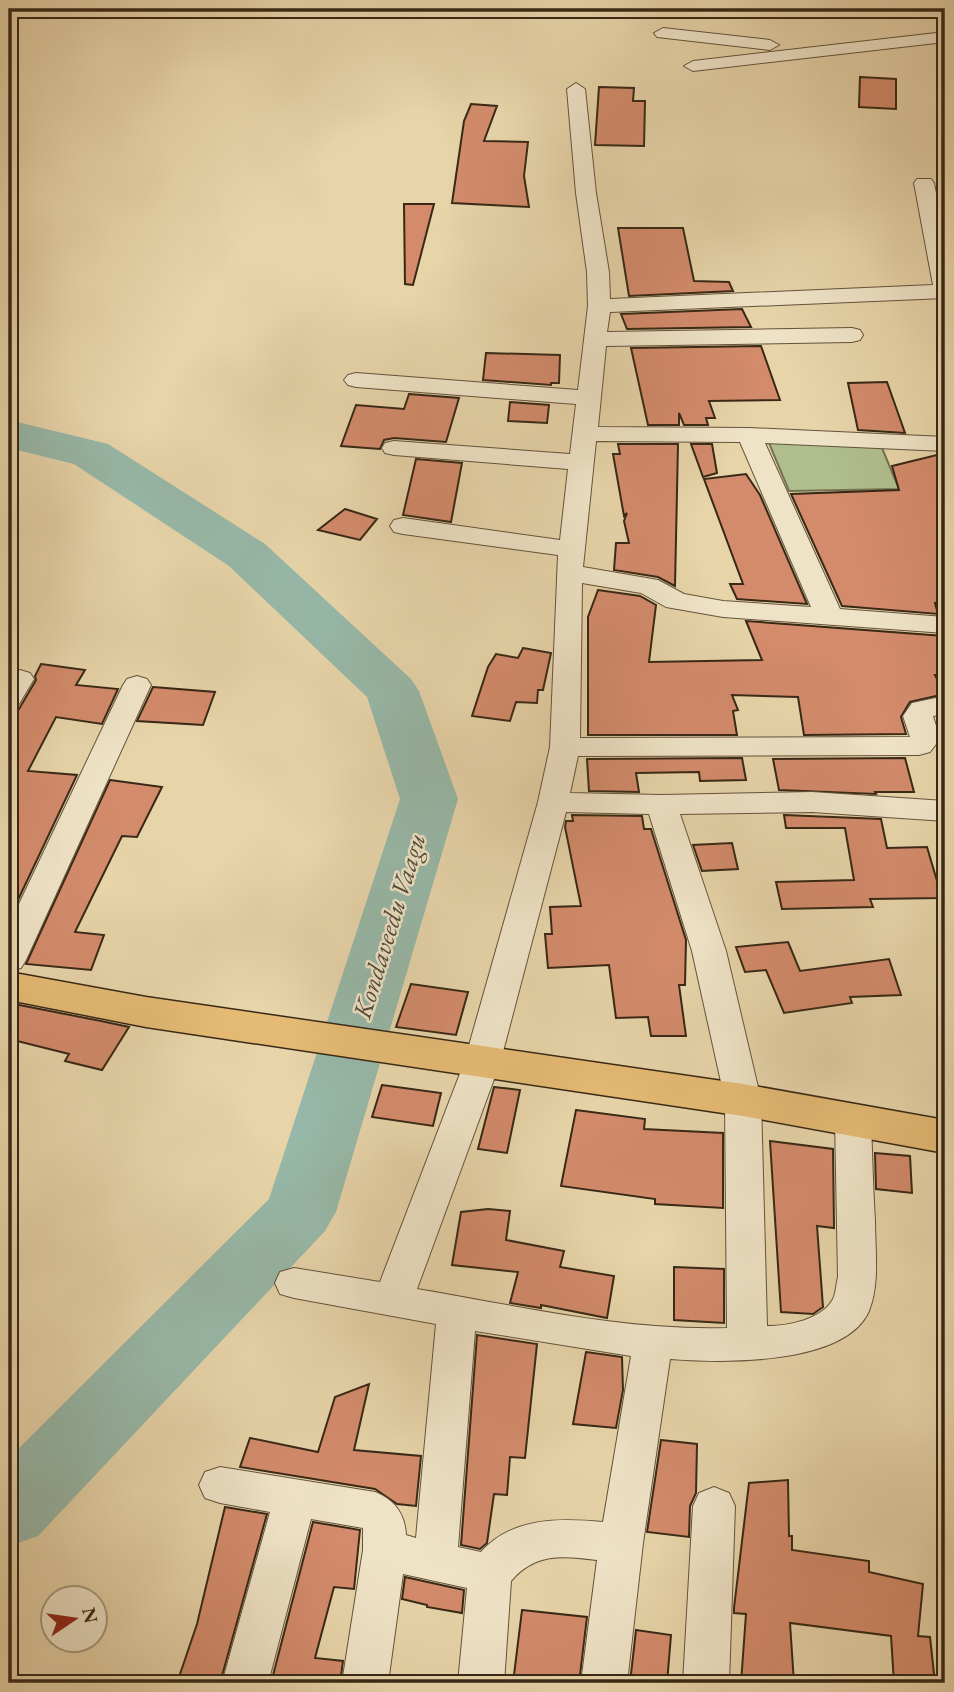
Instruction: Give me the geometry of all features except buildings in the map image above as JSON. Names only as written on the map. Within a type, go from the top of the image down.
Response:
[{"type":"main road","points":[[9,986],[146,1012],[743,1100],[945,1137]]},
{"type":"street","points":[[663,33],[821,50]]},
{"type":"street","points":[[693,66],[821,50],[889,46],[945,37]]},
{"type":"street","points":[[393,1300],[482,1063],[553,802],[565,747],[570,561],[598,306],[598,272],[586,194],[576,89]]},
{"type":"street","points":[[598,306],[945,291],[924,183]]},
{"type":"street","points":[[595,339],[852,335]]},
{"type":"street","points":[[356,380],[588,398]]},
{"type":"street","points":[[584,434],[749,435],[945,444]]},
{"type":"street","points":[[749,435],[830,618]]},
{"type":"street","points":[[394,448],[581,462]]},
{"type":"street","points":[[402,526],[570,561],[648,586],[676,601],[723,609],[945,625]]},
{"type":"street","points":[[9,960],[137,685]]},
{"type":"street","points":[[565,747],[919,746],[925,739],[918,716],[922,709],[945,705]]},
{"type":"street","points":[[553,802],[661,805],[812,802],[945,811]]},
{"type":"street","points":[[661,805],[703,928],[743,1100],[747,1345]]},
{"type":"street","points":[[294,1283],[603,1337],[696,1345],[747,1345],[783,1342],[824,1330],[850,1309],[857,1277],[853,1119]]},
{"type":"street","points":[[435,1562],[457,1311]]},
{"type":"street","points":[[604,1683],[621,1543],[653,1341]]},
{"type":"street","points":[[220,1485],[375,1511],[384,1524],[385,1550],[365,1683]]},
{"type":"street","points":[[244,1683],[295,1497]]},
{"type":"street","points":[[706,1683],[714,1506]]},
{"type":"street","points":[[481,1683],[490,1574],[508,1555],[527,1543],[547,1537],[621,1543]]},
{"type":"street","points":[[385,1550],[490,1574]]},
{"type":"green space","points":[[769,443],[880,443],[899,489],[789,491]]},
{"type":"waterway","name":"Kondaveedu Vaagu","points":[[9,434],[91,454],[247,555],[392,691],[429,799],[300,1212],[9,1511]]}]
